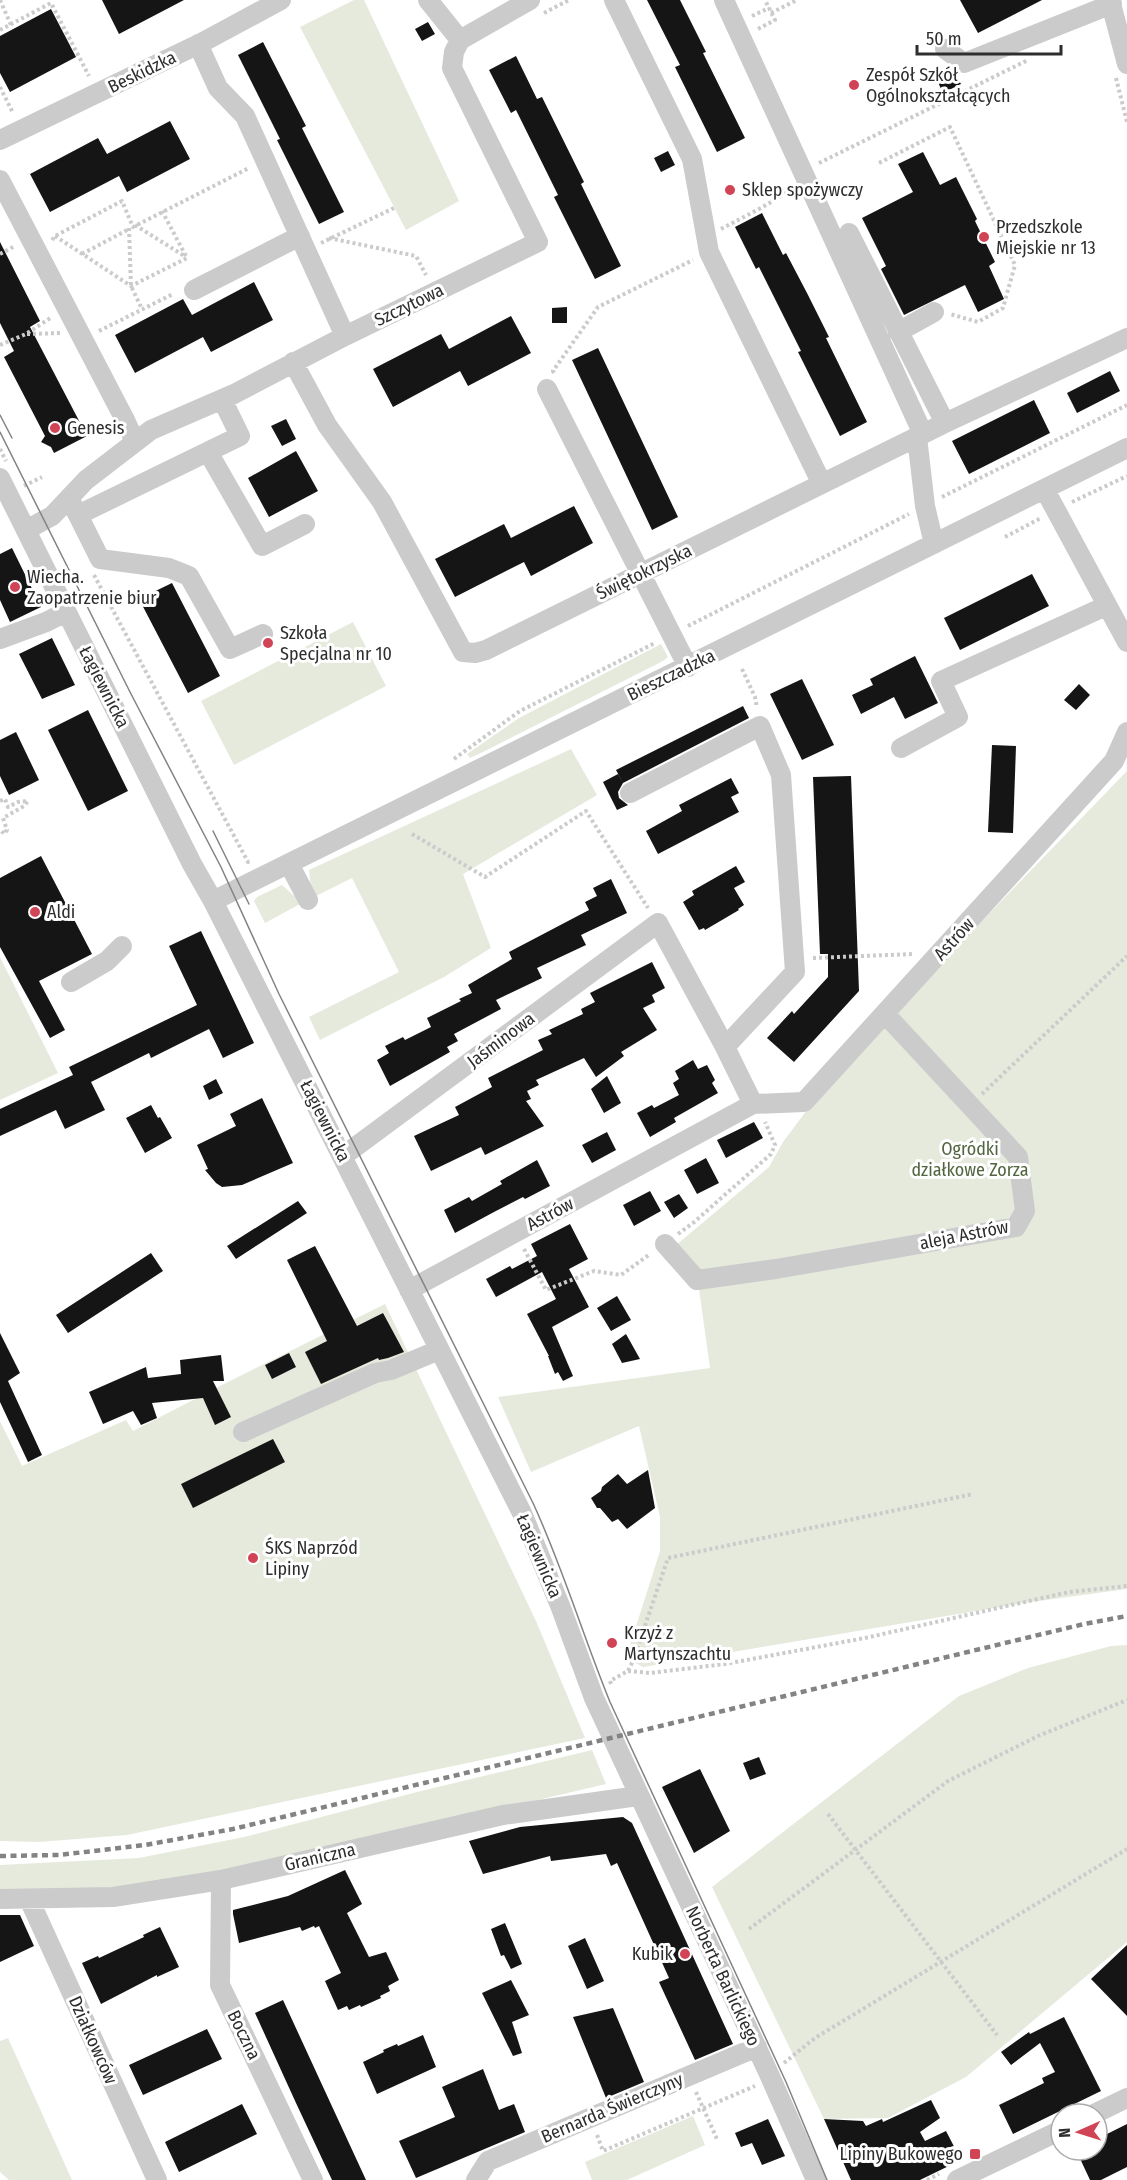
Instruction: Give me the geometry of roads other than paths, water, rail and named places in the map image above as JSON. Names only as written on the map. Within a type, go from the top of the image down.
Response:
[{"type":"street","name":"Beskidzka","points":[[0,140],[198,44],[281,0]]},
{"type":"street","points":[[428,0],[460,40],[534,8]]},
{"type":"street","points":[[614,0],[692,159],[709,252],[822,484]]},
{"type":"street","points":[[724,0],[920,435],[925,506],[934,544]]},
{"type":"street","points":[[945,49],[964,63],[1111,2],[1121,66]]},
{"type":"street","name":"Szczytowa","points":[[26,530],[74,507],[86,480],[151,430],[222,399],[538,242],[452,68],[454,52],[460,40]]},
{"type":"street","points":[[198,44],[218,88],[245,116],[345,336]]},
{"type":"street","points":[[0,180],[66,306],[86,333],[135,442]]},
{"type":"street","points":[[849,234],[945,423]]},
{"type":"street","points":[[194,290],[303,243]]},
{"type":"street","points":[[898,332],[934,312]]},
{"type":"street","name":"Świętokrzyska","points":[[293,362],[327,425],[382,502],[463,652],[475,652],[486,650],[920,435],[1127,338]]},
{"type":"street","points":[[552,385],[688,667]]},
{"type":"street","points":[[222,399],[240,436],[208,452],[74,507],[100,560],[169,568],[189,576],[230,649],[263,634]]},
{"type":"street","name":"Bieszczadzka","points":[[213,901],[1127,448]]},
{"type":"street","points":[[208,452],[262,546],[305,524]]},
{"type":"street","name":"Łagiewnicka","points":[[0,478],[192,864],[343,1156],[526,1523],[627,1773]]},
{"type":"street","points":[[1045,490],[1127,642]]},
{"type":"street","points":[[901,748],[958,717],[941,681],[1106,606]]},
{"type":"street","points":[[0,639],[66,612]]},
{"type":"street","points":[[630,793],[760,726],[781,775],[795,972],[725,1047],[753,1104]]},
{"type":"street","name":"Astrów","points":[[409,1290],[753,1104],[804,1102],[886,1015],[1114,762],[1127,732]]},
{"type":"street","points":[[289,864],[308,900]]},
{"type":"street","name":"Jaśminowa","points":[[343,1156],[658,923],[725,1047]]},
{"type":"street","points":[[71,982],[107,961],[122,946]]},
{"type":"street","name":"aleja Astrów","points":[[665,1244],[697,1280],[776,1269],[1016,1227],[1026,1211],[1018,1157],[886,1015]]},
{"type":"street","points":[[243,1432],[375,1373],[391,1370],[440,1350]]},
{"type":"street","name":"Norberta Barlickiego","points":[[627,1773],[757,2047],[816,2180]]},
{"type":"street","name":"Graniczna","points":[[0,1899],[113,1897],[221,1880],[502,1815],[638,1796]]},
{"type":"street","name":"Boczna","points":[[221,1880],[220,1985],[313,2180]]},
{"type":"street","name":"Działkowców","points":[[29,1899],[157,2180]]},
{"type":"street","name":"Bernarda Świerczyny","points":[[476,2180],[488,2161],[757,2047]]},
{"type":"street","points":[[1109,2107],[1127,2098]]},
{"type":"street","points":[[963,2179],[1049,2136]]},
{"type":"tram line","points":[[0,415],[12,438]]},
{"type":"tram line","points":[[0,432],[130,692],[221,867],[279,994],[533,1503],[554,1552],[610,1702],[786,2082],[827,2180]]},
{"type":"tram line","points":[[213,831],[249,904]]},
{"type":"railway","points":[[0,1856],[59,1855],[145,1845],[233,1829],[1084,1624],[1127,1616]]},
{"type":"place","name":"Zespół Szkół Ogólnokształcących","points":[[854,85]]},
{"type":"place","name":"Sklep spożywczy","points":[[730,190]]},
{"type":"place","name":"Przedszkole Miejskie nr 13","points":[[984,237]]},
{"type":"place","name":"Genesis","points":[[55,428]]},
{"type":"place","name":"Wiecha. Zaopatrzenie biur","points":[[15,587]]},
{"type":"place","name":"Szkoła Specjalna nr 10","points":[[268,643]]},
{"type":"place","name":"Aldi","points":[[35,912]]},
{"type":"place","name":"ŚKS Naprzód Lipiny","points":[[253,1558]]},
{"type":"place","name":"Krzyż z Martynszachtu","points":[[612,1643]]},
{"type":"place","name":"Kubik","points":[[685,1954]]},
{"type":"place","name":"Lipiny Bukowego","points":[[975,2154]]},
{"type":"park label","name":"Ogródki działkowe Zorza","points":[[970,1159]]}]
